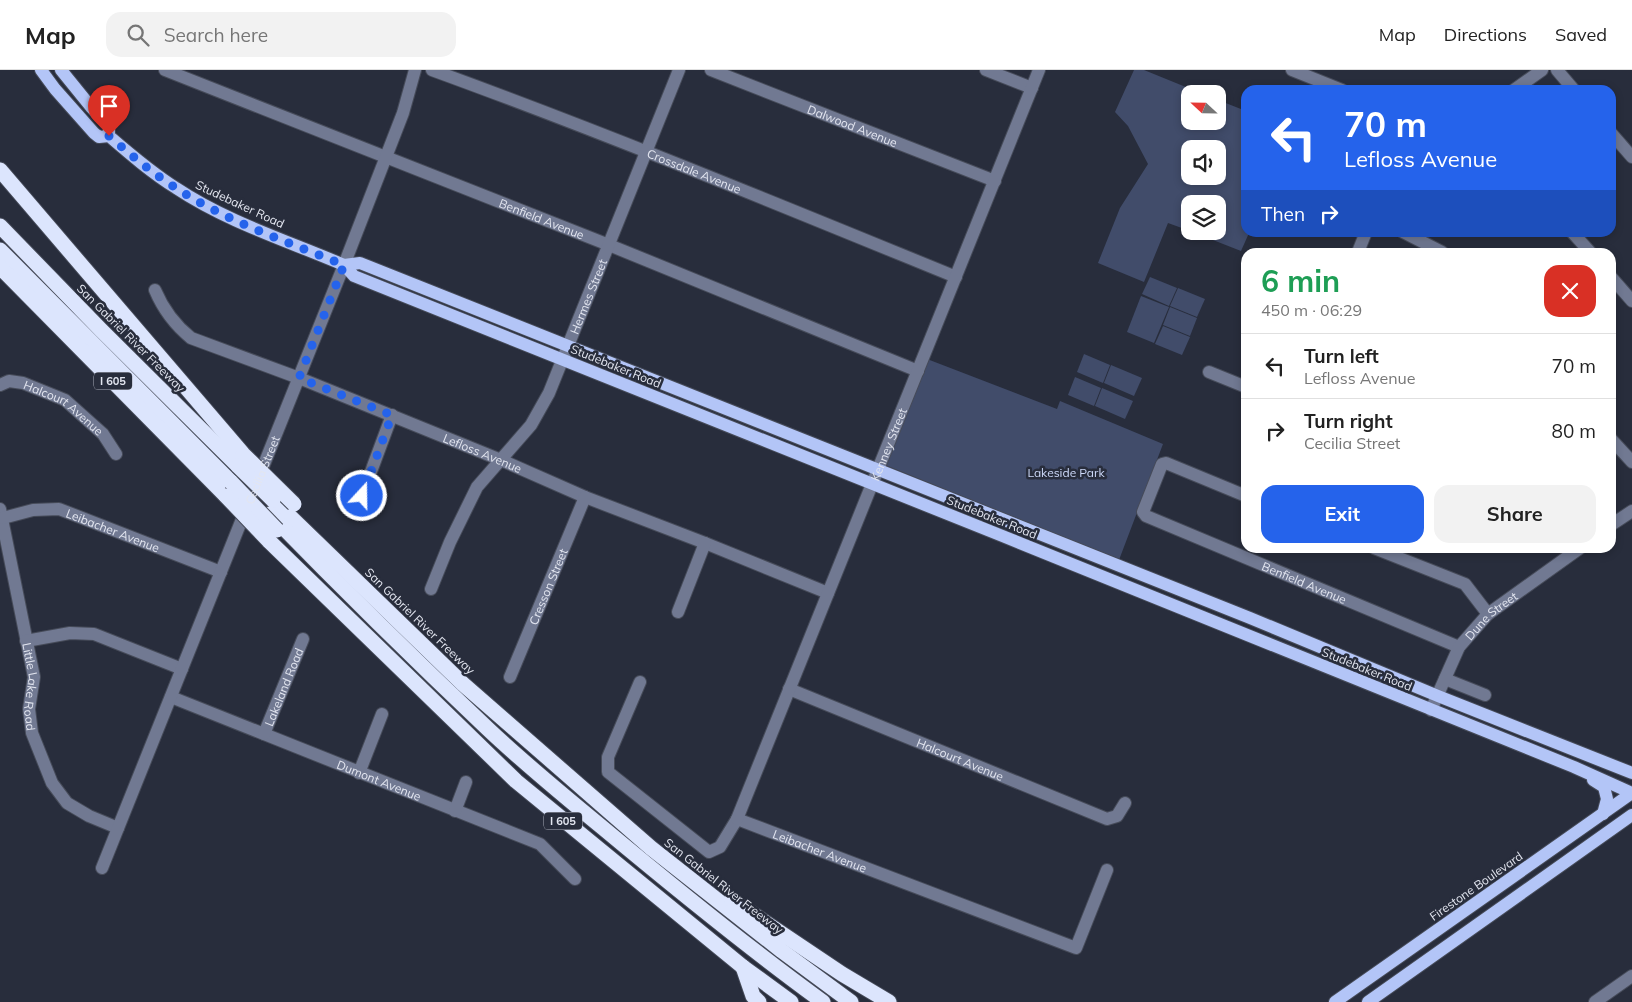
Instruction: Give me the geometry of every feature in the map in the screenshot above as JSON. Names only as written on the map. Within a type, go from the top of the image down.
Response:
[{"type":"highway","points":[[0,164],[20,194]]},
{"type":"highway","points":[[0,170],[234,475]]},
{"type":"highway","name":"San Gabriel River Freeway","points":[[0,226],[101,330],[234,475],[273,536],[516,782],[743,967],[791,1002]]},
{"type":"highway","points":[[0,250],[234,475],[294,504],[378,600]]},
{"type":"highway","name":"San Gabriel River Freeway","points":[[0,267],[378,600],[463,684],[651,848],[782,952],[851,1002]]},
{"type":"highway","points":[[270,506],[424,668],[489,730],[675,888],[823,1002]]},
{"type":"highway","points":[[273,536],[471,722],[582,820],[697,914],[813,1002]]},
{"type":"highway","points":[[651,848],[842,974],[889,1002]]},
{"type":"highway","points":[[743,967],[753,996],[759,1002]]},
{"type":"main road","name":"Studebaker Road","points":[[41,70],[55,89],[94,133],[99,137],[109,136],[177,189],[236,220],[344,265],[354,276],[1574,767],[1632,793]]},
{"type":"main road","name":"Studebaker Road","points":[[61,70],[109,126],[109,136]]},
{"type":"main road","name":"Studebaker Road","points":[[344,265],[360,263],[1250,618],[1438,696],[1632,773]]},
{"type":"main road","points":[[1456,720],[1460,714],[1467,713],[1492,724],[1505,722]]},
{"type":"main road","points":[[1494,735],[1499,732],[1506,732],[1533,742],[1538,741],[1542,737]]},
{"type":"main road","points":[[1574,767],[1576,772],[1596,781],[1604,787],[1606,799],[1603,814]]},
{"type":"main road","name":"Firestone Boulevard","points":[[1335,1002],[1632,793]]},
{"type":"main road","points":[[1368,1002],[1632,815]]},
{"type":"main road","points":[[1506,882],[1516,898]]},
{"type":"main road","points":[[1473,905],[1483,921]]},
{"type":"main road","points":[[1396,958],[1407,974]]},
{"type":"street","name":"Benfield Avenue","points":[[165,70],[609,245],[918,371]]},
{"type":"street","name":"Cecilia Street","points":[[102,868],[344,265],[403,113],[415,70]]},
{"type":"street","name":"Crossdale Avenue","points":[[432,70],[646,151],[956,277]]},
{"type":"street","name":"Hermes Street","points":[[431,589],[450,542],[477,487],[531,425],[549,393],[679,70]]},
{"type":"street","name":"Dalwood Avenue","points":[[711,70],[995,181]]},
{"type":"street","points":[[986,70],[1032,88]]},
{"type":"street","name":"Kenney Street","points":[[737,818],[1040,70]]},
{"type":"street","points":[[1292,70],[1330,85]]},
{"type":"street","points":[[1521,85],[1542,70]]},
{"type":"street","points":[[1557,70],[1570,85]]},
{"type":"street","points":[[1616,139],[1632,157]]},
{"type":"street","points":[[1413,237],[1434,248]]},
{"type":"street","points":[[1576,237],[1586,248]]},
{"type":"street","points":[[1616,283],[1632,301]]},
{"type":"street","name":"Lefloss Avenue","points":[[155,290],[162,306],[180,330],[191,338],[392,415],[585,497],[828,593]]},
{"type":"street","points":[[1209,372],[1241,385]]},
{"type":"street","name":"Halcourt Avenue","points":[[0,385],[9,382],[23,383],[66,400],[103,434],[116,454]]},
{"type":"street","points":[[356,512],[392,415]]},
{"type":"street","points":[[1616,444],[1632,462]]},
{"type":"street","name":"Benfield Avenue","points":[[1241,494],[1166,463],[1162,464],[1143,512],[1146,516],[1460,647]]},
{"type":"street","name":"Cresson Street","points":[[510,677],[585,497]]},
{"type":"street","name":"Leibacher Avenue","points":[[1,513],[58,509],[220,572]]},
{"type":"street","points":[[1616,522],[1632,511]]},
{"type":"street","name":"Little Lake Road","points":[[1,513],[34,677],[29,709],[32,733],[52,783],[67,803],[89,816],[118,828]]},
{"type":"street","points":[[678,612],[705,543]]},
{"type":"street","points":[[1387,553],[1465,584],[1488,614]]},
{"type":"street","name":"Dune Street","points":[[1432,710],[1460,647],[1488,614],[1571,553]]},
{"type":"street","points":[[26,641],[70,634],[94,634],[182,669]]},
{"type":"street","name":"Lakeland Road","points":[[264,734],[303,638]]},
{"type":"street","points":[[1445,679],[1485,695]]},
{"type":"street","points":[[640,682],[608,757],[608,772],[709,852],[720,847],[737,818]]},
{"type":"street","name":"Halcourt Avenue","points":[[789,689],[1107,819],[1112,819],[1116,816],[1125,803]]},
{"type":"street","name":"Dumont Avenue","points":[[171,697],[540,844],[575,879]]},
{"type":"street","points":[[359,773],[382,714]]},
{"type":"street","points":[[455,811],[466,782]]},
{"type":"street","name":"Leibacher Avenue","points":[[737,818],[1076,948],[1107,870]]},
{"type":"street","points":[[1595,1002],[1632,976]]},
{"type":"green space","points":[[1134,70],[1144,70],[1181,85],[1181,130],[1226,130],[1226,103],[1241,109],[1241,237],[1247,237],[1241,251],[1213,240],[1226,240],[1226,195],[1181,195],[1181,228],[1168,223],[1144,282],[1098,263],[1120,208],[1148,164],[1128,126],[1115,112]]},
{"type":"green space","points":[[1150,277],[1177,288],[1169,306],[1142,294]]},
{"type":"green space","points":[[1178,288],[1205,299],[1197,317],[1170,306]]},
{"type":"green space","points":[[1141,296],[1169,307],[1154,343],[1127,332]]},
{"type":"green space","points":[[1170,307],[1197,318],[1190,336],[1163,325]]},
{"type":"green space","points":[[1163,326],[1190,337],[1182,355],[1155,344]]},
{"type":"green space","points":[[1084,354],[1110,365],[1103,383],[1077,372]]},
{"type":"green space","name":"Lakeside Park","points":[[927,359],[1057,409],[1060,401],[1163,444],[1119,560],[885,465]]},
{"type":"green space","points":[[1111,365],[1142,378],[1134,396],[1104,383]]},
{"type":"green space","points":[[1075,377],[1101,388],[1094,406],[1068,395]]},
{"type":"green space","points":[[1102,388],[1133,401],[1125,419],[1095,406]]},
{"type":"route","points":[[109,136],[157,175],[204,204],[236,220],[344,265],[299,378],[392,415],[362,496]]}]
